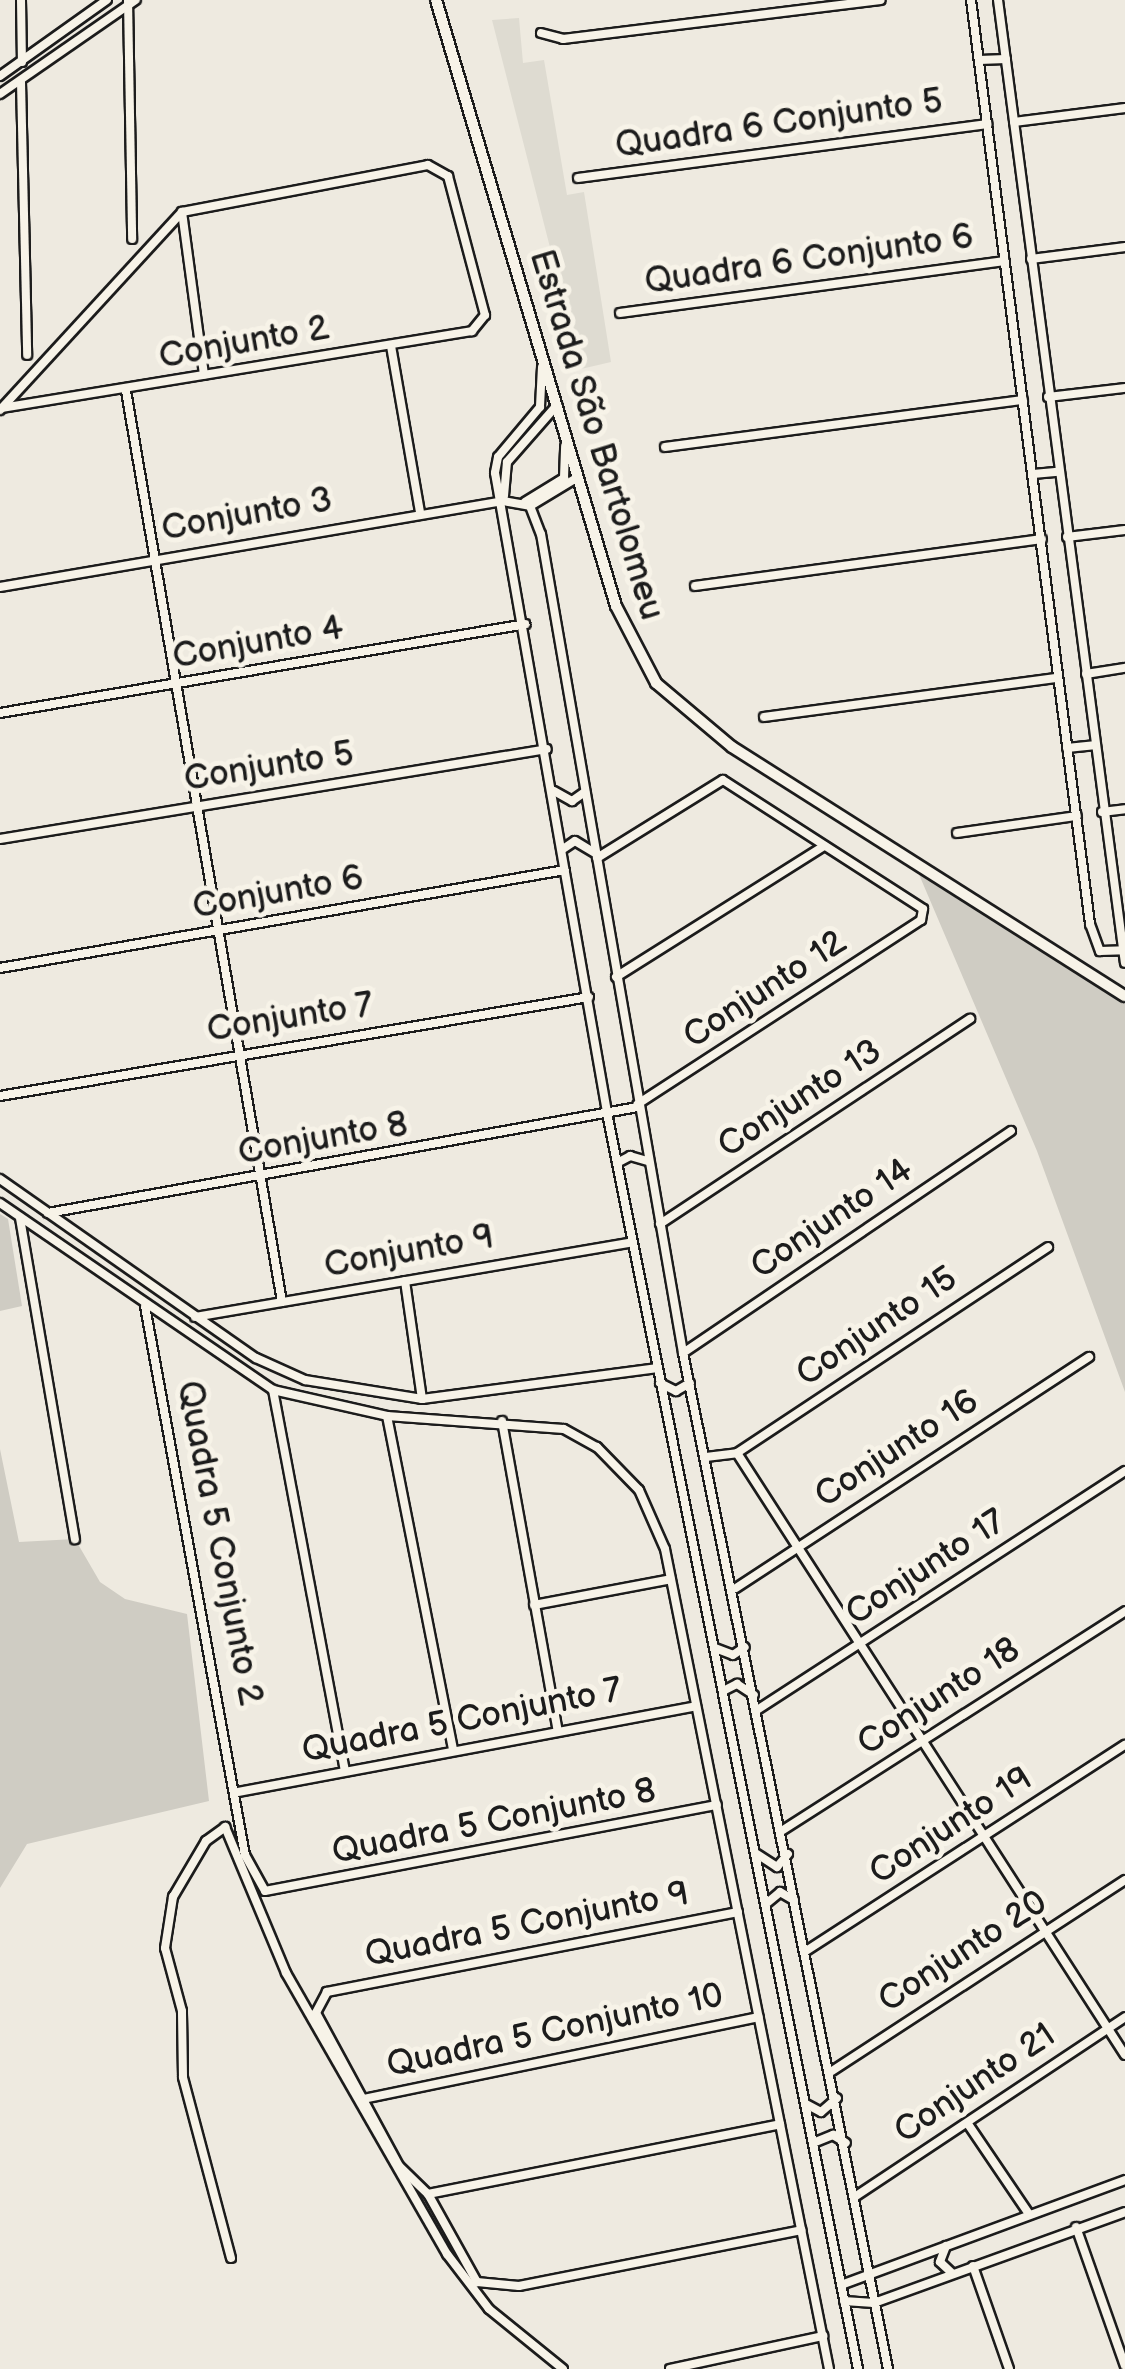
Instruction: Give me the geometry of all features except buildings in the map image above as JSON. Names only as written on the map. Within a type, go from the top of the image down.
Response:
[{"type":"street","points":[[21,0],[22,62]]},
{"type":"street","points":[[0,76],[108,0]]},
{"type":"street","name":"Estrada São Bartolomeu","points":[[436,0],[624,629],[671,701],[1125,996]]},
{"type":"street","points":[[541,33],[563,39],[881,0]]},
{"type":"street","points":[[971,0],[1094,943],[1103,953],[1123,951]]},
{"type":"street","points":[[998,0],[1021,198],[1125,964]]},
{"type":"street","points":[[0,94],[130,2]]},
{"type":"street","points":[[130,2],[132,239]]},
{"type":"street","points":[[980,60],[1006,59]]},
{"type":"street","points":[[20,82],[27,355]]},
{"type":"street","points":[[1014,122],[1125,108]]},
{"type":"street","name":"Quadra 6 Conjunto 5","points":[[578,178],[987,124]]},
{"type":"street","name":"Conjunto 2","points":[[1,409],[472,332],[485,314],[448,176],[428,165],[182,212]]},
{"type":"street","points":[[998,200],[1021,198]]},
{"type":"street","points":[[182,212],[204,375]]},
{"type":"street","points":[[1,409],[182,212]]},
{"type":"street","points":[[1031,259],[1125,247]]},
{"type":"street","name":"Quadra 6 Conjunto 6","points":[[620,313],[1006,262]]},
{"type":"street","points":[[1014,330],[1040,328]]},
{"type":"street","points":[[391,346],[420,514]]},
{"type":"street","points":[[540,347],[540,407],[495,465],[526,624],[608,1118],[858,2369]]},
{"type":"street","points":[[1048,397],[1125,388]]},
{"type":"street","points":[[126,391],[282,1302]]},
{"type":"street","points":[[665,447],[1023,400]]},
{"type":"street","points":[[503,500],[508,462],[557,405]]},
{"type":"street","points":[[528,504],[564,478],[565,432]]},
{"type":"street","points":[[1032,474],[1058,472]]},
{"type":"street","points":[[528,504],[578,477]]},
{"type":"street","name":"Conjunto 3","points":[[0,586],[503,500],[528,504]]},
{"type":"street","points":[[528,504],[585,792],[684,1352],[736,1588],[888,2369]]},
{"type":"street","points":[[1067,537],[1125,530]]},
{"type":"street","points":[[695,586],[1042,539]]},
{"type":"street","points":[[1052,613],[1076,610]]},
{"type":"street","name":"Conjunto 4","points":[[0,712],[526,624]]},
{"type":"street","points":[[1086,674],[1125,668]]},
{"type":"street","points":[[764,717],[1057,678]]},
{"type":"street","points":[[1068,748],[1094,745]]},
{"type":"street","name":"Conjunto 5","points":[[0,840],[547,749]]},
{"type":"street","points":[[596,856],[717,782],[824,846],[616,977]]},
{"type":"street","points":[[554,791],[572,801],[585,792]]},
{"type":"street","points":[[1102,812],[1125,809]]},
{"type":"street","points":[[957,832],[1077,816]]},
{"type":"street","points":[[563,849],[576,841],[596,856]]},
{"type":"street","name":"Conjunto 12","points":[[608,1118],[638,1106],[921,920],[917,901],[824,846]]},
{"type":"street","name":"Conjunto 6","points":[[0,968],[565,870]]},
{"type":"street","name":"Conjunto 7","points":[[0,1096],[589,996]]},
{"type":"street","name":"Conjunto 13","points":[[660,1224],[970,1019]]},
{"type":"street","name":"Conjunto 8","points":[[48,1213],[608,1118]]},
{"type":"street","name":"Conjunto 14","points":[[684,1352],[1011,1131]]},
{"type":"street","points":[[617,1162],[630,1156],[648,1161]]},
{"type":"street","points":[[0,1179],[196,1317],[305,1380],[422,1399],[656,1368]]},
{"type":"street","points":[[0,1203],[145,1306],[273,1390],[387,1416],[502,1421],[564,1429],[597,1447],[653,1514],[672,1579],[829,2369]]},
{"type":"street","points":[[20,1218],[76,1539]]},
{"type":"street","name":"Conjunto 9","points":[[196,1317],[632,1242]]},
{"type":"street","name":"Conjunto 15","points":[[738,1453],[1048,1247]]},
{"type":"street","points":[[405,1281],[422,1399]]},
{"type":"street","name":"Quadra 5 Conjunto 2","points":[[145,1306],[252,1873],[265,1891],[282,1892]]},
{"type":"street","name":"Conjunto 16","points":[[736,1588],[1089,1356]]},
{"type":"street","points":[[660,1383],[680,1392],[690,1382]]},
{"type":"street","points":[[273,1390],[345,1770]]},
{"type":"street","points":[[387,1416],[453,1750]]},
{"type":"street","points":[[502,1421],[558,1731]]},
{"type":"street","points":[[706,1457],[738,1453],[1125,2055]]},
{"type":"street","name":"Conjunto 17","points":[[757,1710],[1125,1471]]},
{"type":"street","points":[[534,1605],[672,1579]]},
{"type":"street","name":"Conjunto 18","points":[[782,1830],[1125,1610]]},
{"type":"street","points":[[715,1648],[733,1655],[746,1647]]},
{"type":"street","points":[[723,1690],[737,1684],[754,1694]]},
{"type":"street","name":"Quadra 5 Conjunto 7","points":[[238,1792],[696,1706]]},
{"type":"street","name":"Conjunto 19","points":[[806,1952],[1125,1746]]},
{"type":"street","name":"Quadra 5 Conjunto 8","points":[[282,1892],[717,1805]]},
{"type":"street","points":[[232,2258],[183,2077],[182,2011],[166,1948],[173,1897],[206,1840],[225,1827],[293,1987],[447,2254],[489,2309],[564,2369]]},
{"type":"street","points":[[754,1851],[772,1866],[788,1854]]},
{"type":"street","name":"Conjunto 20","points":[[832,2071],[1125,1880]]},
{"type":"street","points":[[766,1904],[780,1892],[794,1900]]},
{"type":"street","name":"Quadra 5 Conjunto 9","points":[[363,2099],[316,2013],[327,1992],[738,1912]]},
{"type":"street","name":"Quadra 5 Conjunto 10","points":[[363,2099],[759,2017]]},
{"type":"street","name":"Conjunto 21","points":[[856,2196],[1125,2017]]},
{"type":"street","points":[[804,2100],[821,2112],[837,2098]]},
{"type":"street","points":[[363,2099],[408,2179],[428,2194],[477,2282],[519,2286],[802,2230]]},
{"type":"street","points":[[428,2194],[780,2124]]},
{"type":"street","points":[[968,2124],[1029,2214]]},
{"type":"street","points":[[813,2143],[833,2135],[846,2143]]},
{"type":"street","points":[[841,2285],[1125,2180]]},
{"type":"street","points":[[844,2300],[874,2303],[1125,2212]]},
{"type":"street","points":[[1076,2227],[1125,2366]]},
{"type":"street","points":[[946,2246],[940,2262],[952,2273]]},
{"type":"street","points":[[973,2266],[1010,2369]]},
{"type":"street","points":[[670,2369],[823,2336]]},
{"type":"shaded area","points":[[519,18],[523,63],[544,60],[567,195],[584,192],[611,362],[581,369],[492,20]]},
{"type":"shaded area","points":[[912,858],[1125,994],[1125,1392],[1037,1151]]},
{"type":"shaded area","points":[[0,1214],[8,1219],[22,1306],[0,1311]]},
{"type":"shaded area","points":[[0,1449],[19,1542],[75,1539],[100,1582],[125,1599],[187,1614],[209,1801],[27,1844],[0,1888]]}]
